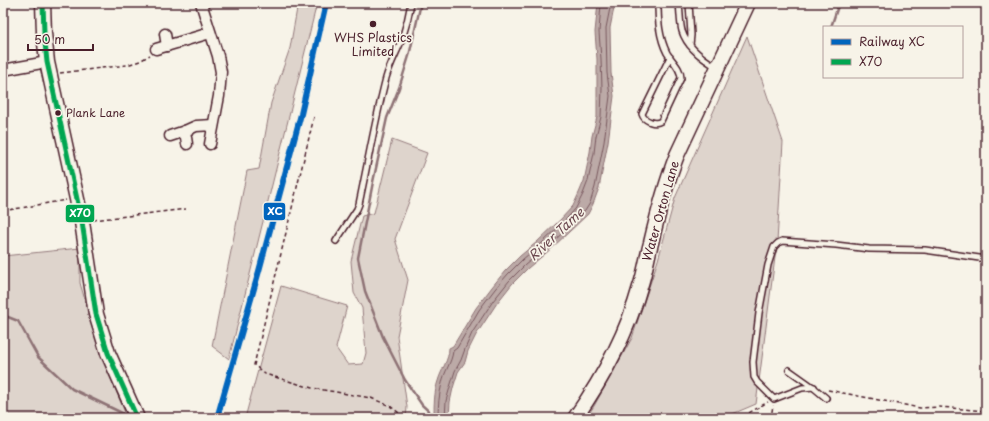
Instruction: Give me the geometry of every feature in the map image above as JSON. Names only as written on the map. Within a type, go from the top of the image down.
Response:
[{"type":"street","points":[[43,3],[44,33],[49,68],[82,222],[98,321],[108,353],[137,418]]},
{"type":"street","points":[[201,3],[218,56],[221,72],[219,96],[210,144]]},
{"type":"street","name":"Water Orton Lane","points":[[575,418],[612,359],[628,324],[640,287],[669,174],[748,3]]},
{"type":"street","points":[[156,49],[210,33]]},
{"type":"street","points":[[164,34],[167,46]]},
{"type":"street","points":[[3,70],[49,68]]},
{"type":"street","points":[[170,136],[196,126],[213,125]]},
{"type":"street","points":[[185,131],[188,144]]},
{"type":"lane","points":[[336,242],[359,204],[375,124],[386,81],[404,32],[411,3]]},
{"type":"lane","points":[[658,3],[658,16],[662,41],[670,57],[681,73],[681,78],[661,121],[655,123],[644,118],[642,114],[670,57]]},
{"type":"lane","points":[[679,3],[682,31],[686,39],[694,50],[718,67]]},
{"type":"lane","points":[[689,3],[691,35],[690,45]]},
{"type":"lane","points":[[814,387],[802,388],[774,399],[754,377],[753,362],[759,313],[768,265],[774,247],[778,243],[794,242],[869,249],[925,250],[986,259]]},
{"type":"lane","points":[[789,370],[814,387],[826,398]]},
{"type":"path","points":[[49,68],[127,65],[140,61],[156,52],[156,49]]},
{"type":"path","points":[[314,117],[254,365],[264,374],[312,388],[371,398],[390,406],[404,418]]},
{"type":"path","points":[[3,211],[77,198]]},
{"type":"path","points":[[82,222],[186,209]]},
{"type":"path","points":[[814,387],[920,408],[939,407],[986,411]]},
{"type":"path","points":[[736,418],[747,414],[774,399]]},
{"type":"path","points":[[770,418],[774,399]]},
{"type":"shaded area","points":[[298,3],[317,3],[229,359],[212,346],[247,171],[259,169],[271,103],[290,48]]},
{"type":"shaded area","points":[[747,36],[783,142],[777,242],[756,404],[723,418],[586,418],[632,338],[658,260],[675,198]]},
{"type":"shaded area","points":[[392,140],[427,153],[395,239],[408,280],[397,336],[407,407],[406,418],[245,418],[281,286],[347,306],[336,348],[348,365],[363,364],[366,353],[362,308],[354,293],[351,261],[362,216],[374,213]]},
{"type":"shaded area","points":[[80,248],[80,283],[100,352],[126,415],[89,419],[52,415],[51,418],[3,418],[3,256]]},
{"type":"water","name":"River Tame","points":[[598,3],[615,3],[610,28],[611,73],[614,96],[608,142],[599,188],[593,204],[588,214],[528,268],[512,284],[497,303],[476,335],[468,351],[465,362],[458,372],[450,402],[449,418],[434,418],[436,390],[439,377],[448,357],[449,348],[453,346],[476,308],[505,271],[573,206],[584,181],[597,117],[597,59],[595,32]]},
{"type":"waterway","points":[[421,3],[409,56],[399,88],[387,118],[358,258],[365,291],[383,337],[405,380],[422,405],[434,416]]},
{"type":"waterway","points":[[831,26],[839,3]]},
{"type":"waterway","points":[[3,315],[18,321],[38,357],[72,389],[122,413]]},
{"type":"rail line","name":"XC","points":[[217,418],[259,271],[301,114],[326,3]]},
{"type":"transit line","name":"X70","points":[[43,3],[47,62],[82,222],[96,314],[108,353],[137,418]]},
{"type":"place","name":"WHS Plastics Limited","points":[[373,24]]},
{"type":"place","name":"Plank Lane","points":[[58,113]]}]
